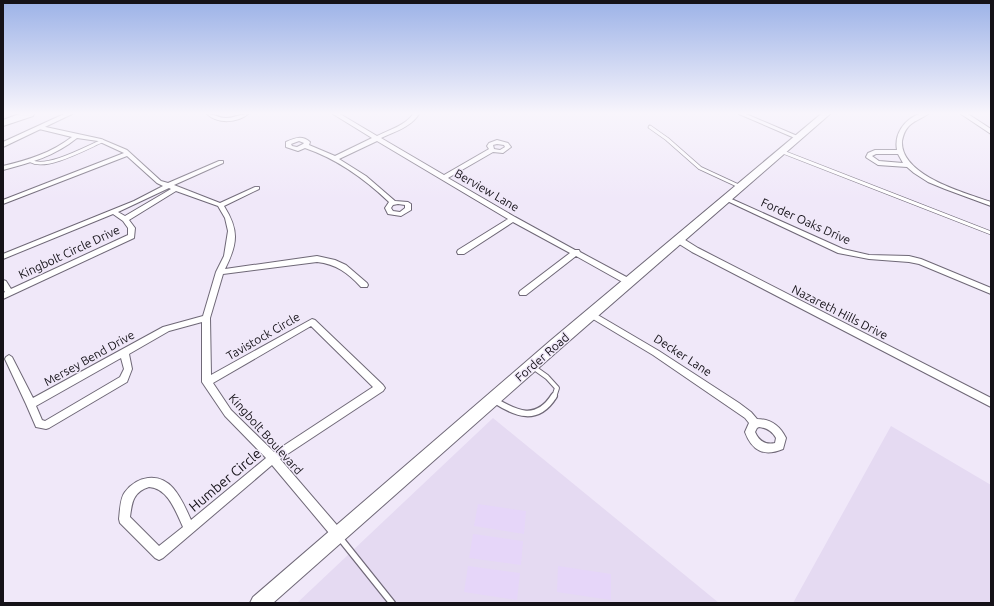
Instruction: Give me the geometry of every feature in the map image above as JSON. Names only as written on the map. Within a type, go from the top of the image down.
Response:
[{"type":"main road","name":"Forder Road","points":[[259,603],[591,314],[794,142]]},
{"type":"street","points":[[3,168],[31,161],[60,149],[68,142]]},
{"type":"street","points":[[105,142],[128,154],[159,182],[173,186],[220,206],[228,218],[232,231],[228,256],[220,272],[206,318],[207,382]]},
{"type":"street","points":[[334,159],[368,142]]},
{"type":"street","name":"Berview Lane","points":[[384,142],[513,219],[629,282]]},
{"type":"street","points":[[899,142],[899,152],[907,165],[934,182],[991,204]]},
{"type":"street","points":[[305,146],[334,159],[378,187],[394,203]]},
{"type":"street","points":[[444,178],[492,150]]},
{"type":"street","points":[[899,152],[875,152],[870,154],[869,157],[878,163],[907,165]]},
{"type":"street","points":[[3,202],[128,154]]},
{"type":"street","points":[[114,212],[173,186],[221,162]]},
{"type":"street","points":[[125,219],[173,186]]},
{"type":"street","points":[[220,206],[257,188]]},
{"type":"street","name":"Forder Oaks Drive","points":[[727,199],[841,251],[869,257],[909,259],[921,262],[991,291]]},
{"type":"street","name":"Kingbolt Circle Drive","points":[[3,257],[114,212],[125,219],[132,228],[131,236],[6,294],[3,284]]},
{"type":"street","points":[[461,252],[513,219]]},
{"type":"street","name":"Nazareth Hills Drive","points":[[679,240],[695,250],[991,403]]},
{"type":"street","points":[[523,293],[576,252]]},
{"type":"street","points":[[220,272],[317,259],[329,260],[340,264],[350,271],[364,285]]},
{"type":"street","name":"Decker Lane","points":[[591,314],[656,352],[736,406],[748,415],[756,424]]},
{"type":"street","name":"Mersey Bend Drive","points":[[31,404],[166,329],[206,318]]},
{"type":"street","name":"Tavistock Circle","points":[[207,382],[312,322],[380,388]]},
{"type":"street","points":[[9,359],[39,424],[46,425],[124,379],[128,369],[124,353]]},
{"type":"street","name":"Kingbolt Boulevard","points":[[207,382],[228,413],[273,458],[338,535]]},
{"type":"street","name":"Humber Circle","points":[[189,528],[172,494],[161,485],[148,482],[128,496],[124,519],[159,554],[273,458],[380,388]]},
{"type":"lane","points":[[31,161],[36,164],[52,162],[99,142]]},
{"type":"lane","points":[[672,142],[700,168],[741,187]]},
{"type":"lane","points":[[783,152],[991,233]]},
{"type":"lane","points":[[494,400],[510,410],[520,414],[535,413],[542,410],[550,402],[556,393],[557,388],[547,377],[531,366]]},
{"type":"lane","points":[[338,535],[392,603]]},
{"type":"shaded area","points":[[493,418],[719,603],[297,603]]},
{"type":"shaded area","points":[[891,426],[991,485],[991,603],[793,603]]},
{"type":"shaded area","points":[[478,504],[526,511],[524,534],[474,526]]},
{"type":"shaded area","points":[[473,534],[523,541],[521,565],[469,558]]},
{"type":"shaded area","points":[[468,566],[520,573],[517,600],[464,592]]},
{"type":"shaded area","points":[[558,566],[611,574],[611,600],[557,592]]}]
